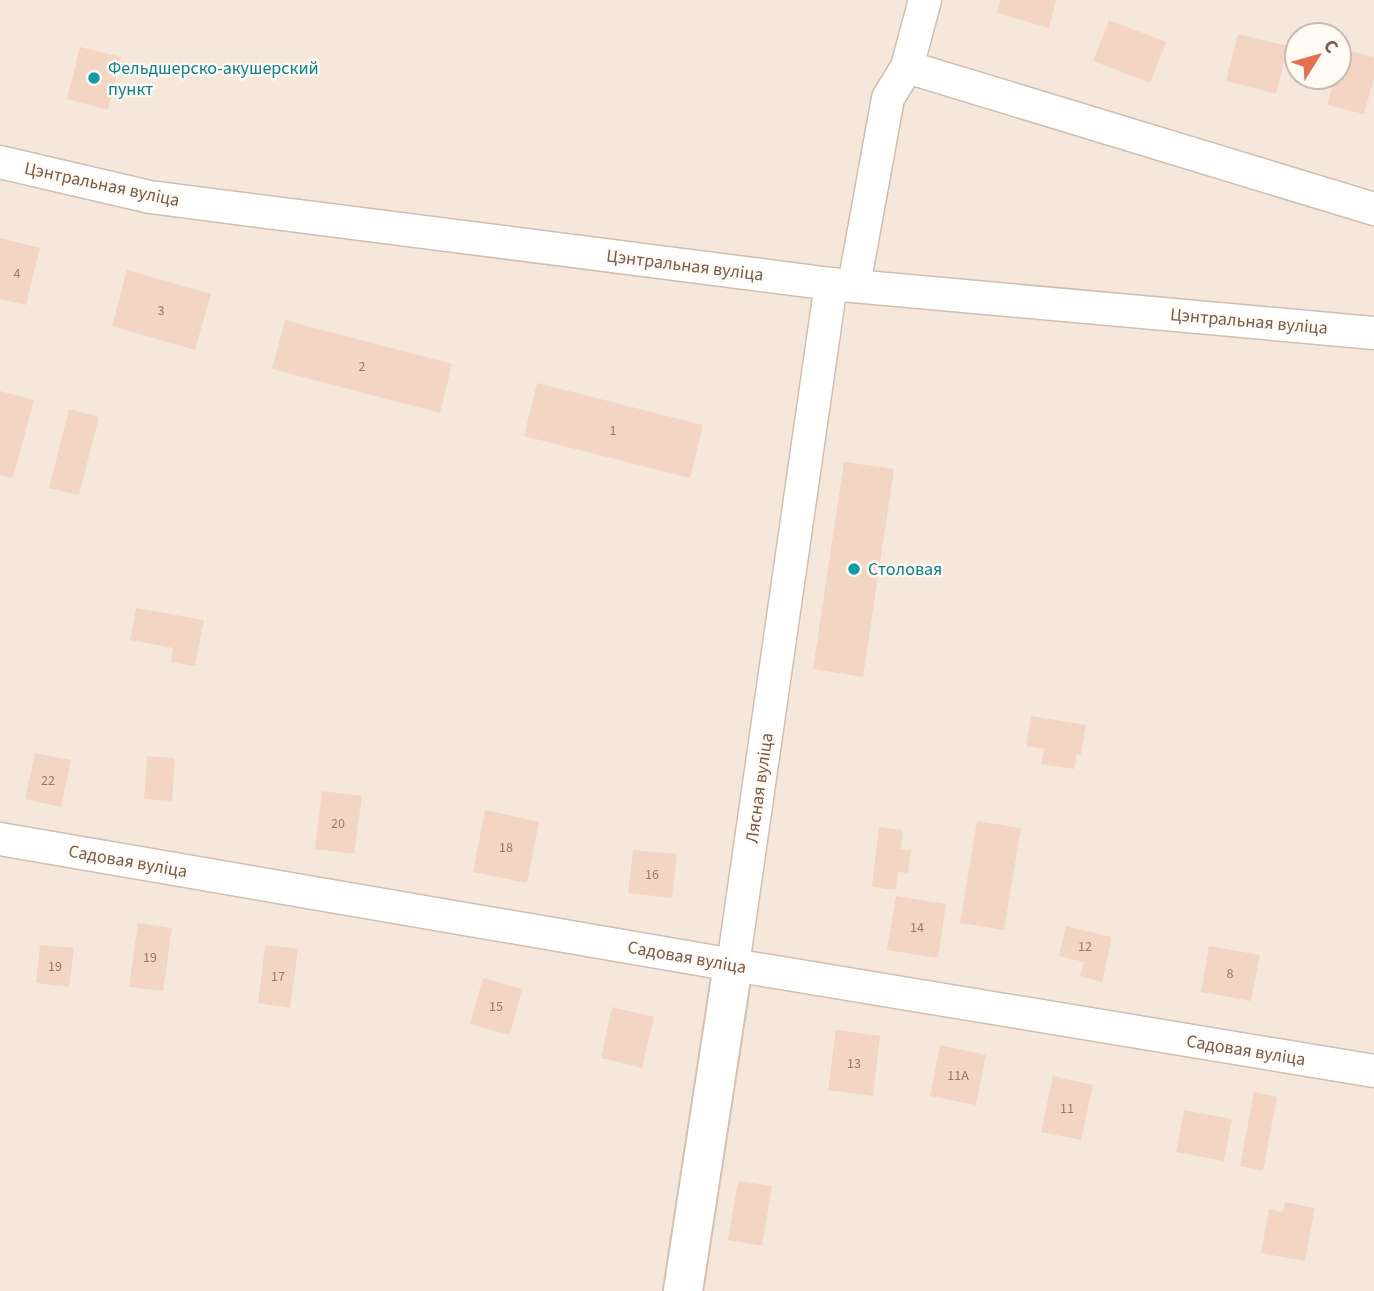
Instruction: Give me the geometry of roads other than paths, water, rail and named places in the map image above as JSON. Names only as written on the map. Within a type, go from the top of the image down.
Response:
[{"type":"street","name":"Лясная вуліца","points":[[683,1291],[843,285],[888,98],[907,67],[925,0]]},
{"type":"street","points":[[907,67],[1374,209]]},
{"type":"street","name":"Цэнтральная вуліца","points":[[0,162],[150,197],[843,285],[1374,333]]},
{"type":"street","name":"Садовая вуліца","points":[[0,839],[733,965],[1374,1071]]},
{"type":"place","name":"Фельдшерско-акушерский пункт","points":[[94,78]]},
{"type":"place","name":"Столовая","points":[[854,569]]}]
